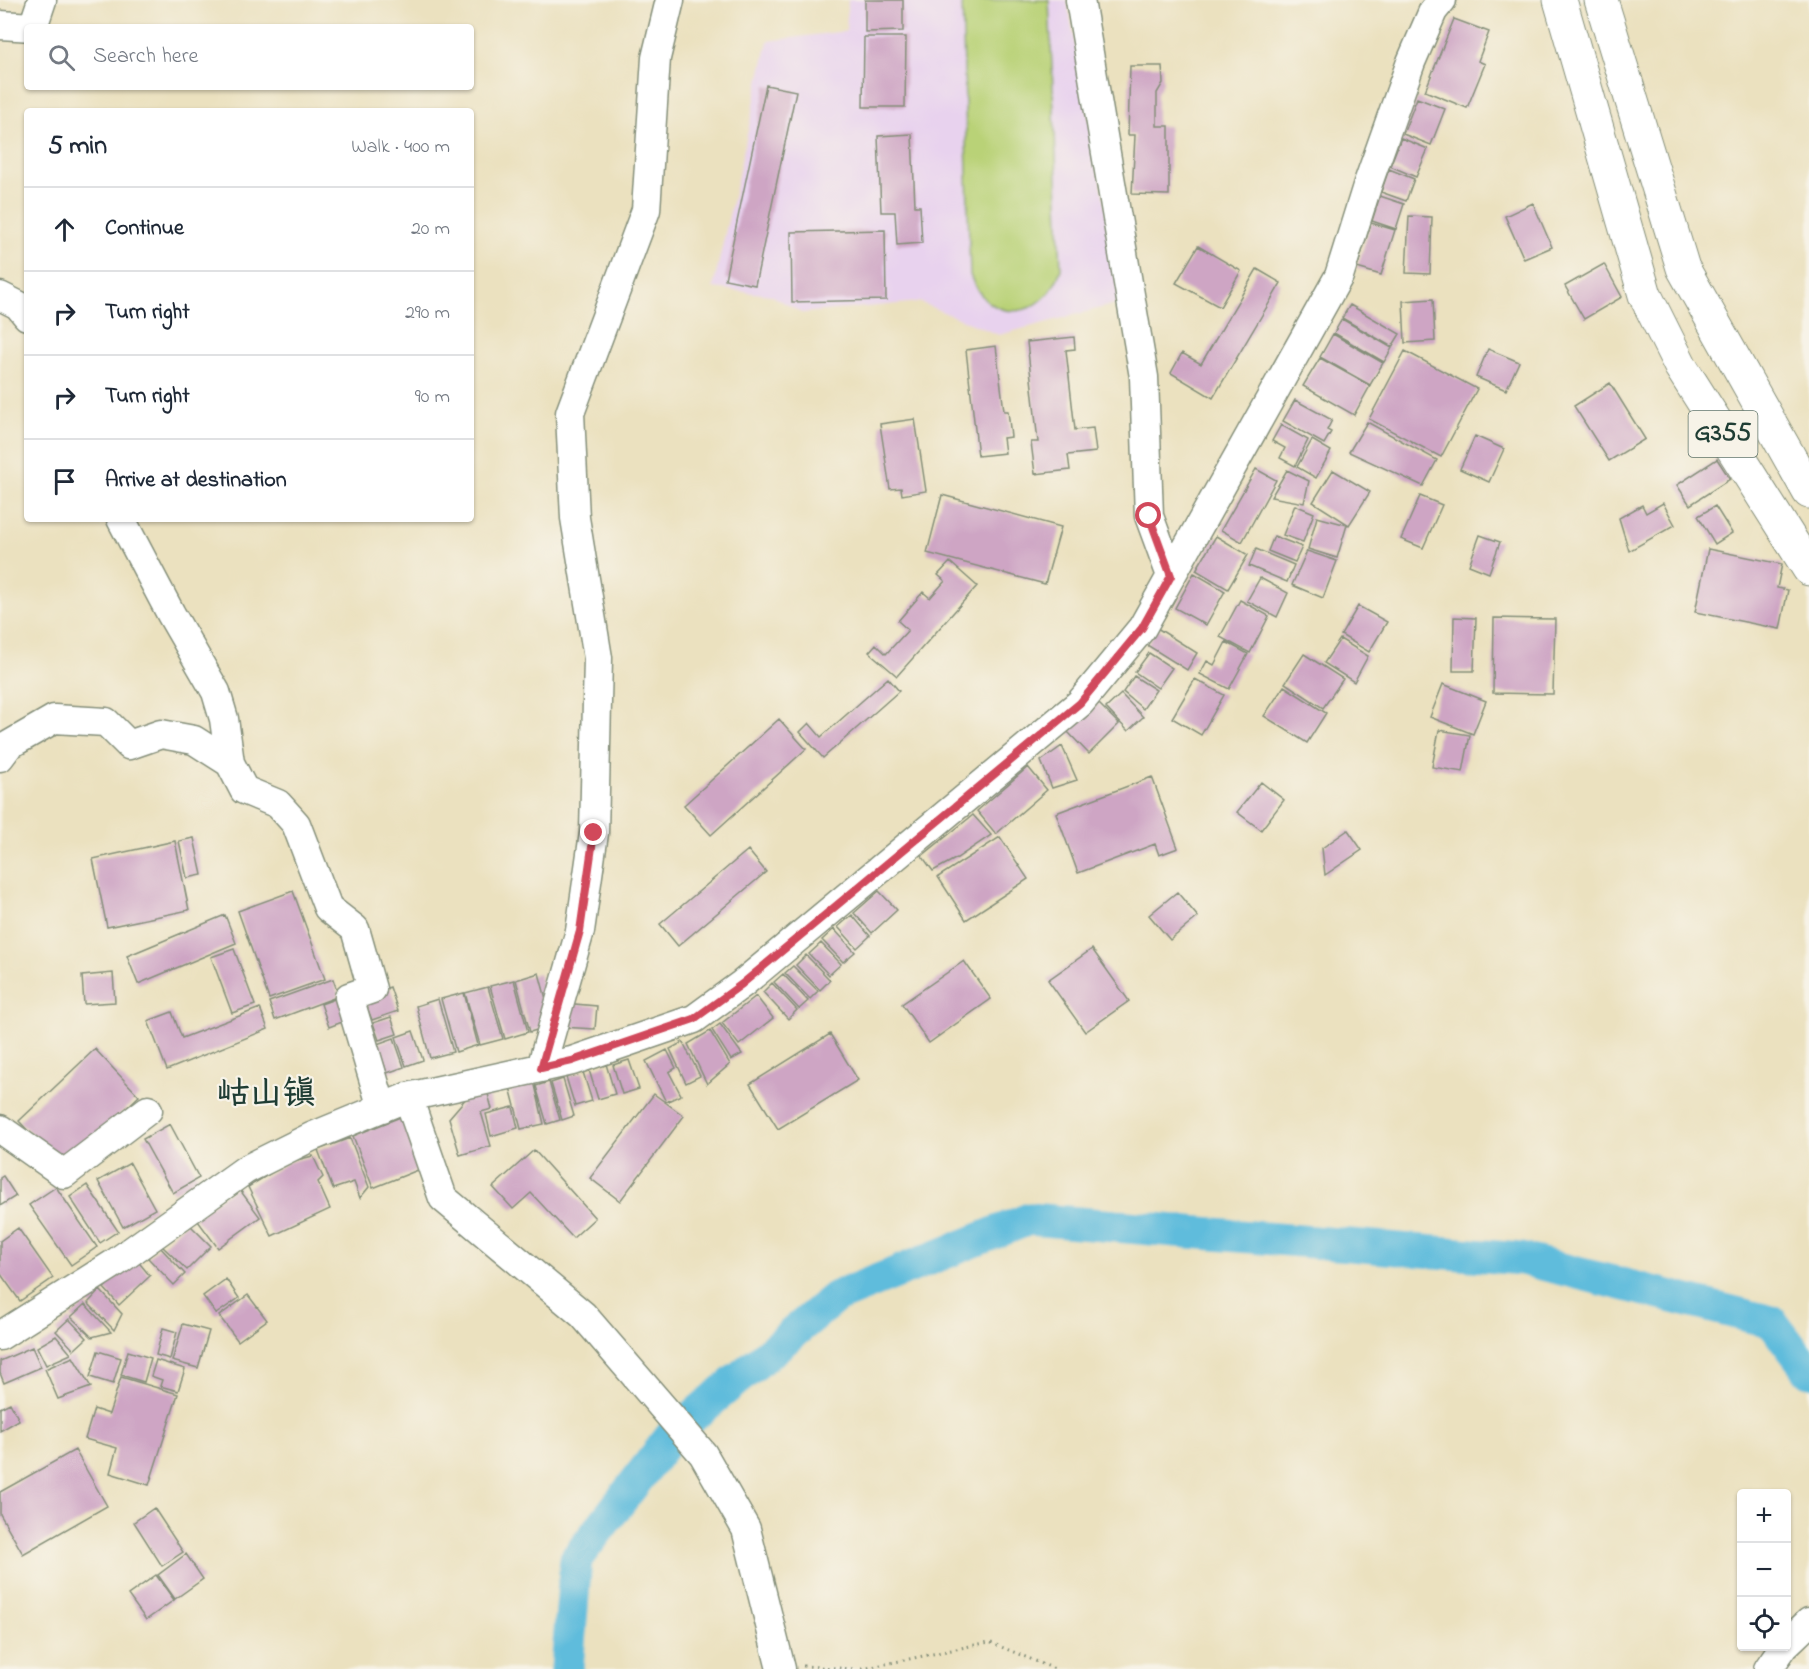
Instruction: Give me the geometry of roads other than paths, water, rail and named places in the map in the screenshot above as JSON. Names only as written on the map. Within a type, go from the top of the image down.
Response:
[{"type":"highway","name":"G355","points":[[1560,0],[1645,295],[1681,367],[1809,569]]},
{"type":"highway","name":"G355","points":[[1601,0],[1683,268],[1809,492]]},
{"type":"highway","points":[[1768,421],[1809,454]]},
{"type":"street","points":[[34,24],[42,0]]},
{"type":"street","points":[[541,1068],[580,931],[594,833],[598,658],[575,518],[570,414],[645,210],[656,58],[670,0]]},
{"type":"street","points":[[1080,0],[1144,377],[1149,516],[1171,576]]},
{"type":"street","points":[[1086,36],[1089,0]]},
{"type":"street","points":[[0,1336],[115,1263],[245,1170],[311,1137],[408,1097],[572,1061],[694,1019],[742,984],[1080,703],[1142,628],[1339,276],[1367,186],[1411,62],[1433,10],[1442,0]]},
{"type":"street","points":[[0,25],[24,26]]},
{"type":"street","points":[[0,296],[18,305],[24,312]]},
{"type":"street","points":[[122,522],[216,692],[224,719],[230,763],[244,790],[278,804],[296,824],[328,908],[355,929],[372,989],[349,996],[382,1108]]},
{"type":"street","points":[[0,757],[9,745],[54,719],[106,722],[129,745],[161,734],[194,740],[230,763]]},
{"type":"street","points":[[408,1097],[443,1198],[583,1315],[703,1454],[746,1529],[781,1667]]},
{"type":"street","points":[[0,1129],[64,1174],[148,1110]]},
{"type":"street","points":[[1791,1639],[1809,1622]]},
{"type":"street","points":[[1767,1669],[1780,1651]]},
{"type":"waterway","points":[[567,1669],[576,1559],[674,1432],[836,1297],[1029,1219],[1522,1259],[1772,1322],[1809,1371]]},
{"type":"district","name":"岵山镇","points":[[266,1095]]}]
